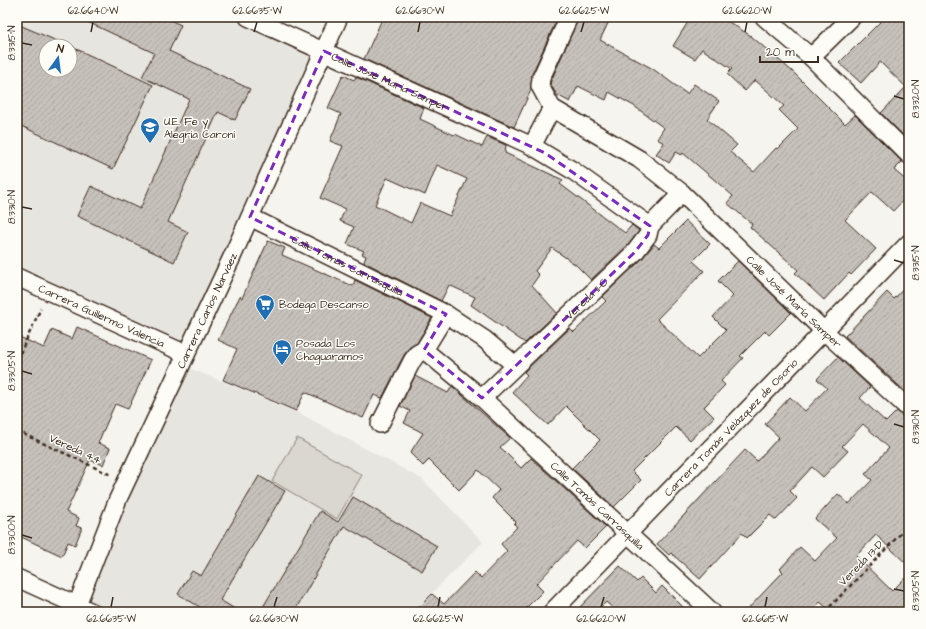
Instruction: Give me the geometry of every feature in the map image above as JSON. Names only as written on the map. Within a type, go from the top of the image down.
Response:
[{"type":"street","name":"Calle José María Samper","points":[[248,17],[532,146],[572,170],[650,226]]},
{"type":"street","name":"Carrera Carlos Narváez","points":[[77,605],[126,482],[250,218],[339,17]]},
{"type":"street","points":[[532,146],[552,108],[540,86],[541,78],[569,17]]},
{"type":"street","points":[[764,17],[810,57],[909,156]]},
{"type":"street","points":[[810,57],[847,18]]},
{"type":"street","name":"Calle José María Samper","points":[[552,108],[639,159],[682,193],[823,330],[909,409]]},
{"type":"street","points":[[650,226],[682,193]]},
{"type":"street","name":"Calle Tomás Carrasquilla","points":[[250,218],[446,314],[484,339],[515,365]]},
{"type":"street","name":"Vereda 11-C","points":[[515,365],[635,252],[648,235],[650,226]]},
{"type":"street","name":"Carrera Tomás Velázquez de Osorio","points":[[552,612],[823,330],[909,243]]},
{"type":"street","name":"Carrera Guillermo Valencia","points":[[17,277],[186,354]]},
{"type":"street","points":[[380,424],[412,361],[417,354],[424,350],[446,314]]},
{"type":"street","name":"Calle Tomás Carrasquilla","points":[[424,350],[482,398],[628,532],[712,612]]},
{"type":"street","points":[[482,398],[515,365]]},
{"type":"street","points":[[18,580],[92,612]]},
{"type":"path","points":[[17,360],[49,291]]},
{"type":"path","name":"Vereda 44","points":[[17,431],[126,482]]},
{"type":"path","name":"Vereda 13-D","points":[[825,612],[909,525]]},
{"type":"highlighted area","points":[[324,51],[545,153],[650,226],[648,235],[635,252],[482,398],[424,350],[446,314],[250,217]]},
{"type":"shaded area","name":"U.E. Fe y Alegría Caroní","points":[[17,17],[248,17],[324,52],[186,354],[17,277]]},
{"type":"shaded area","points":[[182,365],[299,413],[422,479],[483,542],[413,612],[92,612],[77,605]]},
{"type":"shaded area","points":[[297,438],[362,475],[337,519],[272,481]]},
{"type":"building","points":[[77,17],[163,17],[181,25],[169,51],[250,89],[235,120],[218,112],[168,222],[188,232],[174,262],[77,216],[91,186],[140,209],[189,99],[142,77],[154,53]]},
{"type":"building","points":[[383,17],[558,17],[532,74],[531,90],[514,127],[364,59]]},
{"type":"building","points":[[579,17],[611,17],[600,40],[653,69],[687,94],[694,84],[719,101],[707,119],[737,145],[730,152],[754,172],[776,148],[778,149],[798,129],[779,110],[784,106],[755,80],[745,91],[727,74],[732,69],[702,49],[695,59],[673,46],[691,17],[721,17],[751,36],[793,72],[845,124],[855,115],[902,162],[894,170],[909,183],[909,194],[893,211],[872,192],[845,220],[876,249],[851,275],[849,273],[824,300],[795,273],[798,270],[750,227],[752,224],[727,203],[733,196],[710,176],[683,153],[682,155],[676,152],[669,163],[656,154],[664,143],[657,139],[664,128],[634,106],[609,92],[606,100],[578,86],[570,102],[557,95],[550,84]]},
{"type":"building","points":[[885,17],[909,17],[909,141],[881,113],[906,87],[880,62],[861,83],[839,63]]},
{"type":"building","points":[[17,24],[50,38],[38,38],[38,78],[78,78],[78,50],[153,85],[113,169],[17,124]]},
{"type":"building","points":[[343,75],[354,80],[356,77],[424,108],[420,119],[454,135],[455,134],[482,147],[487,137],[506,145],[505,153],[563,180],[560,184],[625,233],[632,225],[639,231],[628,245],[591,280],[576,265],[552,248],[535,271],[539,275],[532,285],[557,313],[525,343],[471,305],[475,297],[449,285],[441,301],[364,262],[366,256],[362,254],[364,251],[347,244],[354,227],[340,221],[345,209],[320,198],[343,146],[330,141],[341,114],[328,108]],"holes":[[[437,165],[467,179],[450,216],[420,203],[411,223],[375,205],[387,178],[425,195]]]},
{"type":"building","points":[[686,221],[710,244],[693,261],[704,271],[657,319],[698,358],[726,330],[713,317],[733,296],[718,281],[738,261],[791,313],[769,335],[765,331],[740,356],[743,358],[721,381],[725,385],[704,407],[714,417],[690,440],[676,427],[632,471],[641,480],[614,507],[572,468],[600,440],[566,406],[548,425],[512,392],[527,375],[524,372],[570,328],[574,332],[606,301],[602,297],[642,259],[654,244],[659,248]]},
{"type":"building","points":[[268,241],[285,248],[282,255],[353,286],[355,280],[432,318],[417,343],[409,348],[404,355],[382,398],[374,395],[363,418],[305,392],[296,411],[223,380],[237,349],[218,340],[240,296],[242,298]]},
{"type":"building","points":[[909,283],[909,395],[845,336],[887,292],[894,299]]},
{"type":"building","points":[[77,327],[151,360],[128,409],[115,404],[98,443],[110,448],[103,465],[90,460],[66,512],[79,518],[76,526],[82,528],[75,545],[68,542],[62,556],[17,535],[17,336],[44,348],[52,330],[72,339]]},
{"type":"building","points":[[838,357],[870,387],[860,398],[886,422],[897,411],[903,417],[909,419],[909,566],[876,535],[856,556],[892,591],[909,574],[909,612],[832,612],[820,602],[811,612],[745,612],[783,572],[780,569],[800,547],[815,561],[837,538],[815,519],[838,494],[849,504],[872,480],[865,474],[889,448],[863,424],[842,446],[848,451],[823,477],[812,467],[790,491],[797,498],[776,520],[770,515],[747,538],[742,533],[700,579],[671,553],[669,555],[657,544],[745,450],[757,461],[779,437],[765,424],[790,397],[805,411],[827,388],[817,379]]},
{"type":"building","points":[[415,376],[448,393],[452,386],[510,438],[500,447],[521,468],[531,458],[606,527],[585,548],[577,541],[536,584],[543,591],[522,612],[414,612],[432,594],[444,604],[475,572],[481,578],[507,551],[501,544],[517,527],[514,524],[516,522],[492,498],[499,490],[478,470],[459,490],[429,460],[423,466],[410,453],[423,433],[404,423],[410,411],[400,406]]},
{"type":"building","points":[[259,476],[285,491],[220,600],[240,612],[208,612],[178,594],[192,571],[201,576]]},
{"type":"building","points":[[353,497],[437,546],[422,571],[344,526],[294,612],[260,612],[320,511],[338,522]]},
{"type":"building","points":[[620,566],[637,582],[641,578],[656,593],[662,586],[688,612],[617,612],[606,602],[596,612],[575,612]]},
{"type":"place","name":"U.E. Fe y Alegría Caroní","points":[[150,144]]},
{"type":"place","name":"Bodega Descanso","points":[[265,321]]},
{"type":"place","name":"Posada Los Chaguaramos","points":[[282,366]]}]
